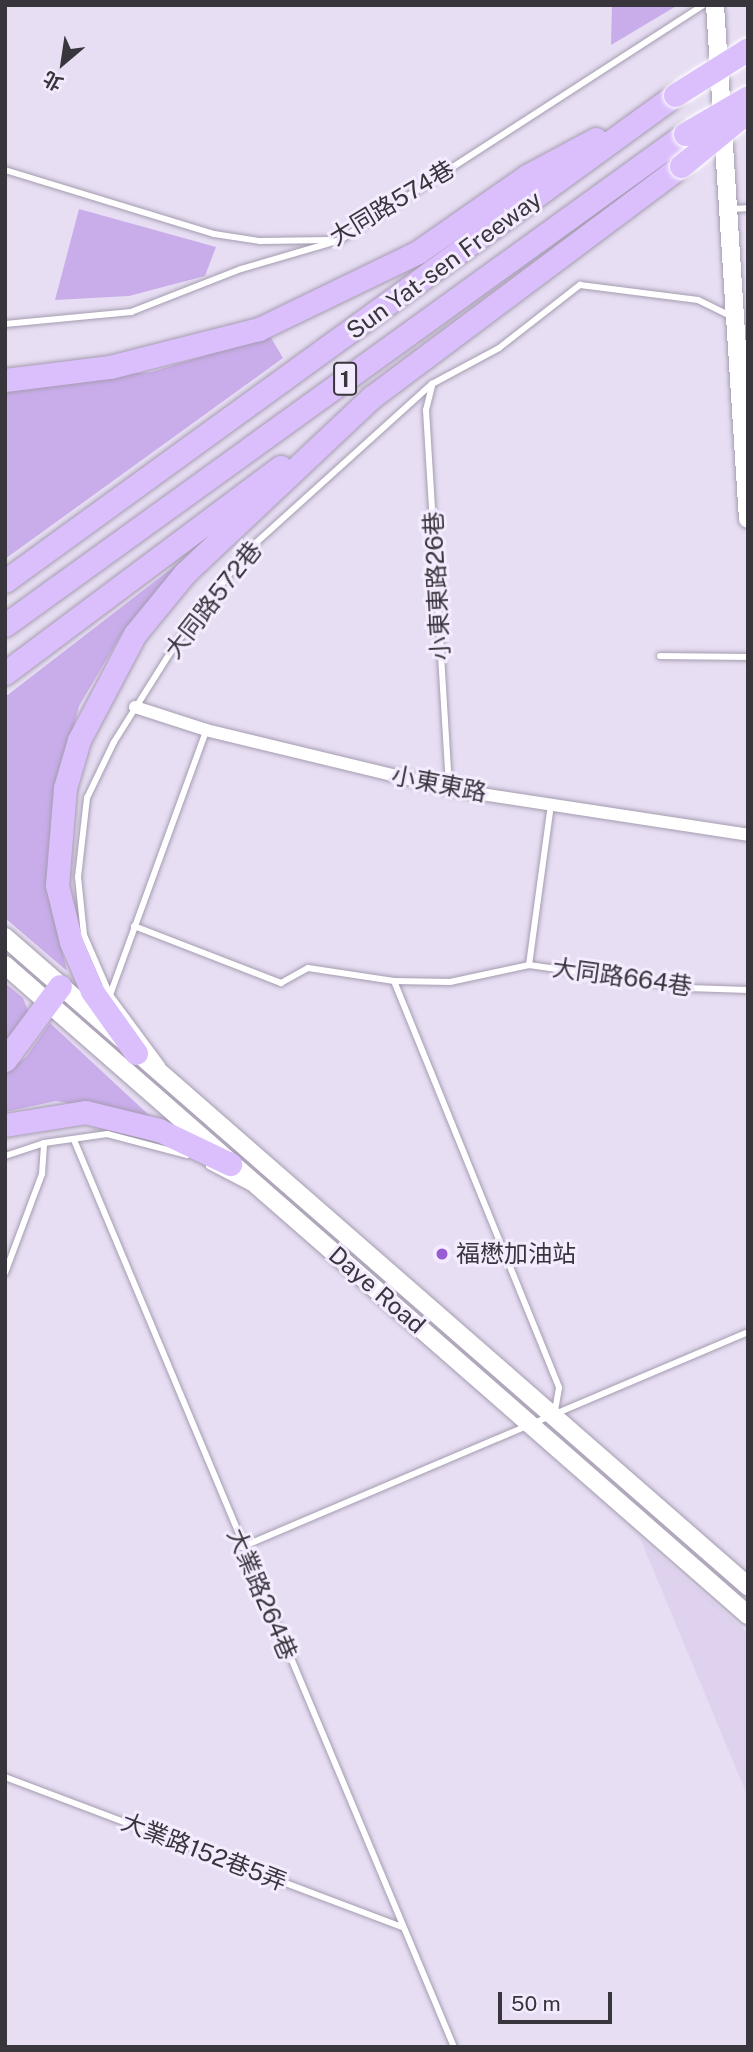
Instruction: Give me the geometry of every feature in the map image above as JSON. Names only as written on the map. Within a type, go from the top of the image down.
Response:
[{"type":"highway","name":"Sun Yat-sen Freeway","points":[[5,581],[675,95],[748,49]]},
{"type":"highway","points":[[5,380],[110,367],[270,324],[418,252],[527,176],[675,95]]},
{"type":"highway","name":"Sun Yat-sen Freeway","points":[[5,625],[685,134],[748,97]]},
{"type":"highway","points":[[5,673],[681,166],[748,111]]},
{"type":"highway","points":[[136,1053],[92,991],[71,942],[57,886],[65,788],[79,740],[135,634],[185,573],[372,397]]},
{"type":"highway","points":[[5,1060],[55,995]]},
{"type":"highway","points":[[5,1125],[85,1112],[159,1130],[230,1164]]},
{"type":"main road","points":[[715,5],[728,209],[742,320],[748,519]]},
{"type":"main road","name":"Daye Road","points":[[5,937],[55,995],[230,1164],[748,1615]]},
{"type":"main road","name":"Daye Road","points":[[5,965],[55,995],[136,1053],[748,1586]]},
{"type":"main road","points":[[657,1535],[671,1520]]},
{"type":"street","name":"小東東路","points":[[135,706],[206,730],[449,789],[748,835]]},
{"type":"lane","name":"大同路574巷","points":[[5,324],[131,312],[241,269],[340,240],[704,5]]},
{"type":"lane","points":[[5,170],[214,234],[260,241],[340,240]]},
{"type":"lane","points":[[728,209],[748,208]]},
{"type":"lane","name":"大同路572巷","points":[[185,1094],[110,996],[84,935],[78,877],[87,798],[135,706],[175,645],[248,550],[432,384],[499,348],[580,285],[698,300],[742,320]]},
{"type":"lane","name":"小東東路26巷","points":[[432,384],[426,410],[449,789]]},
{"type":"lane","points":[[660,656],[748,657]]},
{"type":"lane","points":[[110,996],[206,730]]},
{"type":"lane","points":[[528,965],[551,803]]},
{"type":"lane","name":"大同路664巷","points":[[134,926],[281,983],[308,968],[394,981],[450,982],[528,965],[561,966],[688,988],[748,990]]},
{"type":"lane","points":[[394,981],[559,1388],[554,1416]]},
{"type":"lane","points":[[5,1156],[44,1143],[107,1134],[187,1155],[275,1201]]},
{"type":"lane","name":"大業路264巷","points":[[74,1140],[242,1547],[454,2047]]},
{"type":"lane","points":[[5,1273],[42,1174],[44,1143]]},
{"type":"lane","points":[[242,1547],[748,1332]]},
{"type":"lane","name":"大業路152巷5弄","points":[[5,1777],[404,1927]]},
{"type":"shaded area","points":[[612,5],[678,5],[611,45]]},
{"type":"shaded area","points":[[79,209],[216,247],[205,276],[129,296],[55,300]]},
{"type":"shaded area","points":[[270,336],[283,358],[5,559],[5,385],[151,372]]},
{"type":"shaded area","points":[[185,558],[121,635],[79,706],[56,798],[47,886],[67,971],[5,918],[5,697]]},
{"type":"shaded area","points":[[5,983],[23,998],[29,1013],[5,1042]]},
{"type":"shaded area","points":[[50,1023],[150,1116],[56,1101],[5,1112],[5,1074],[26,1057]]},
{"type":"shaded area","points":[[640,1538],[748,1633],[748,1797]]},
{"type":"place","name":"福懋加油站","points":[[442,1254]]}]
